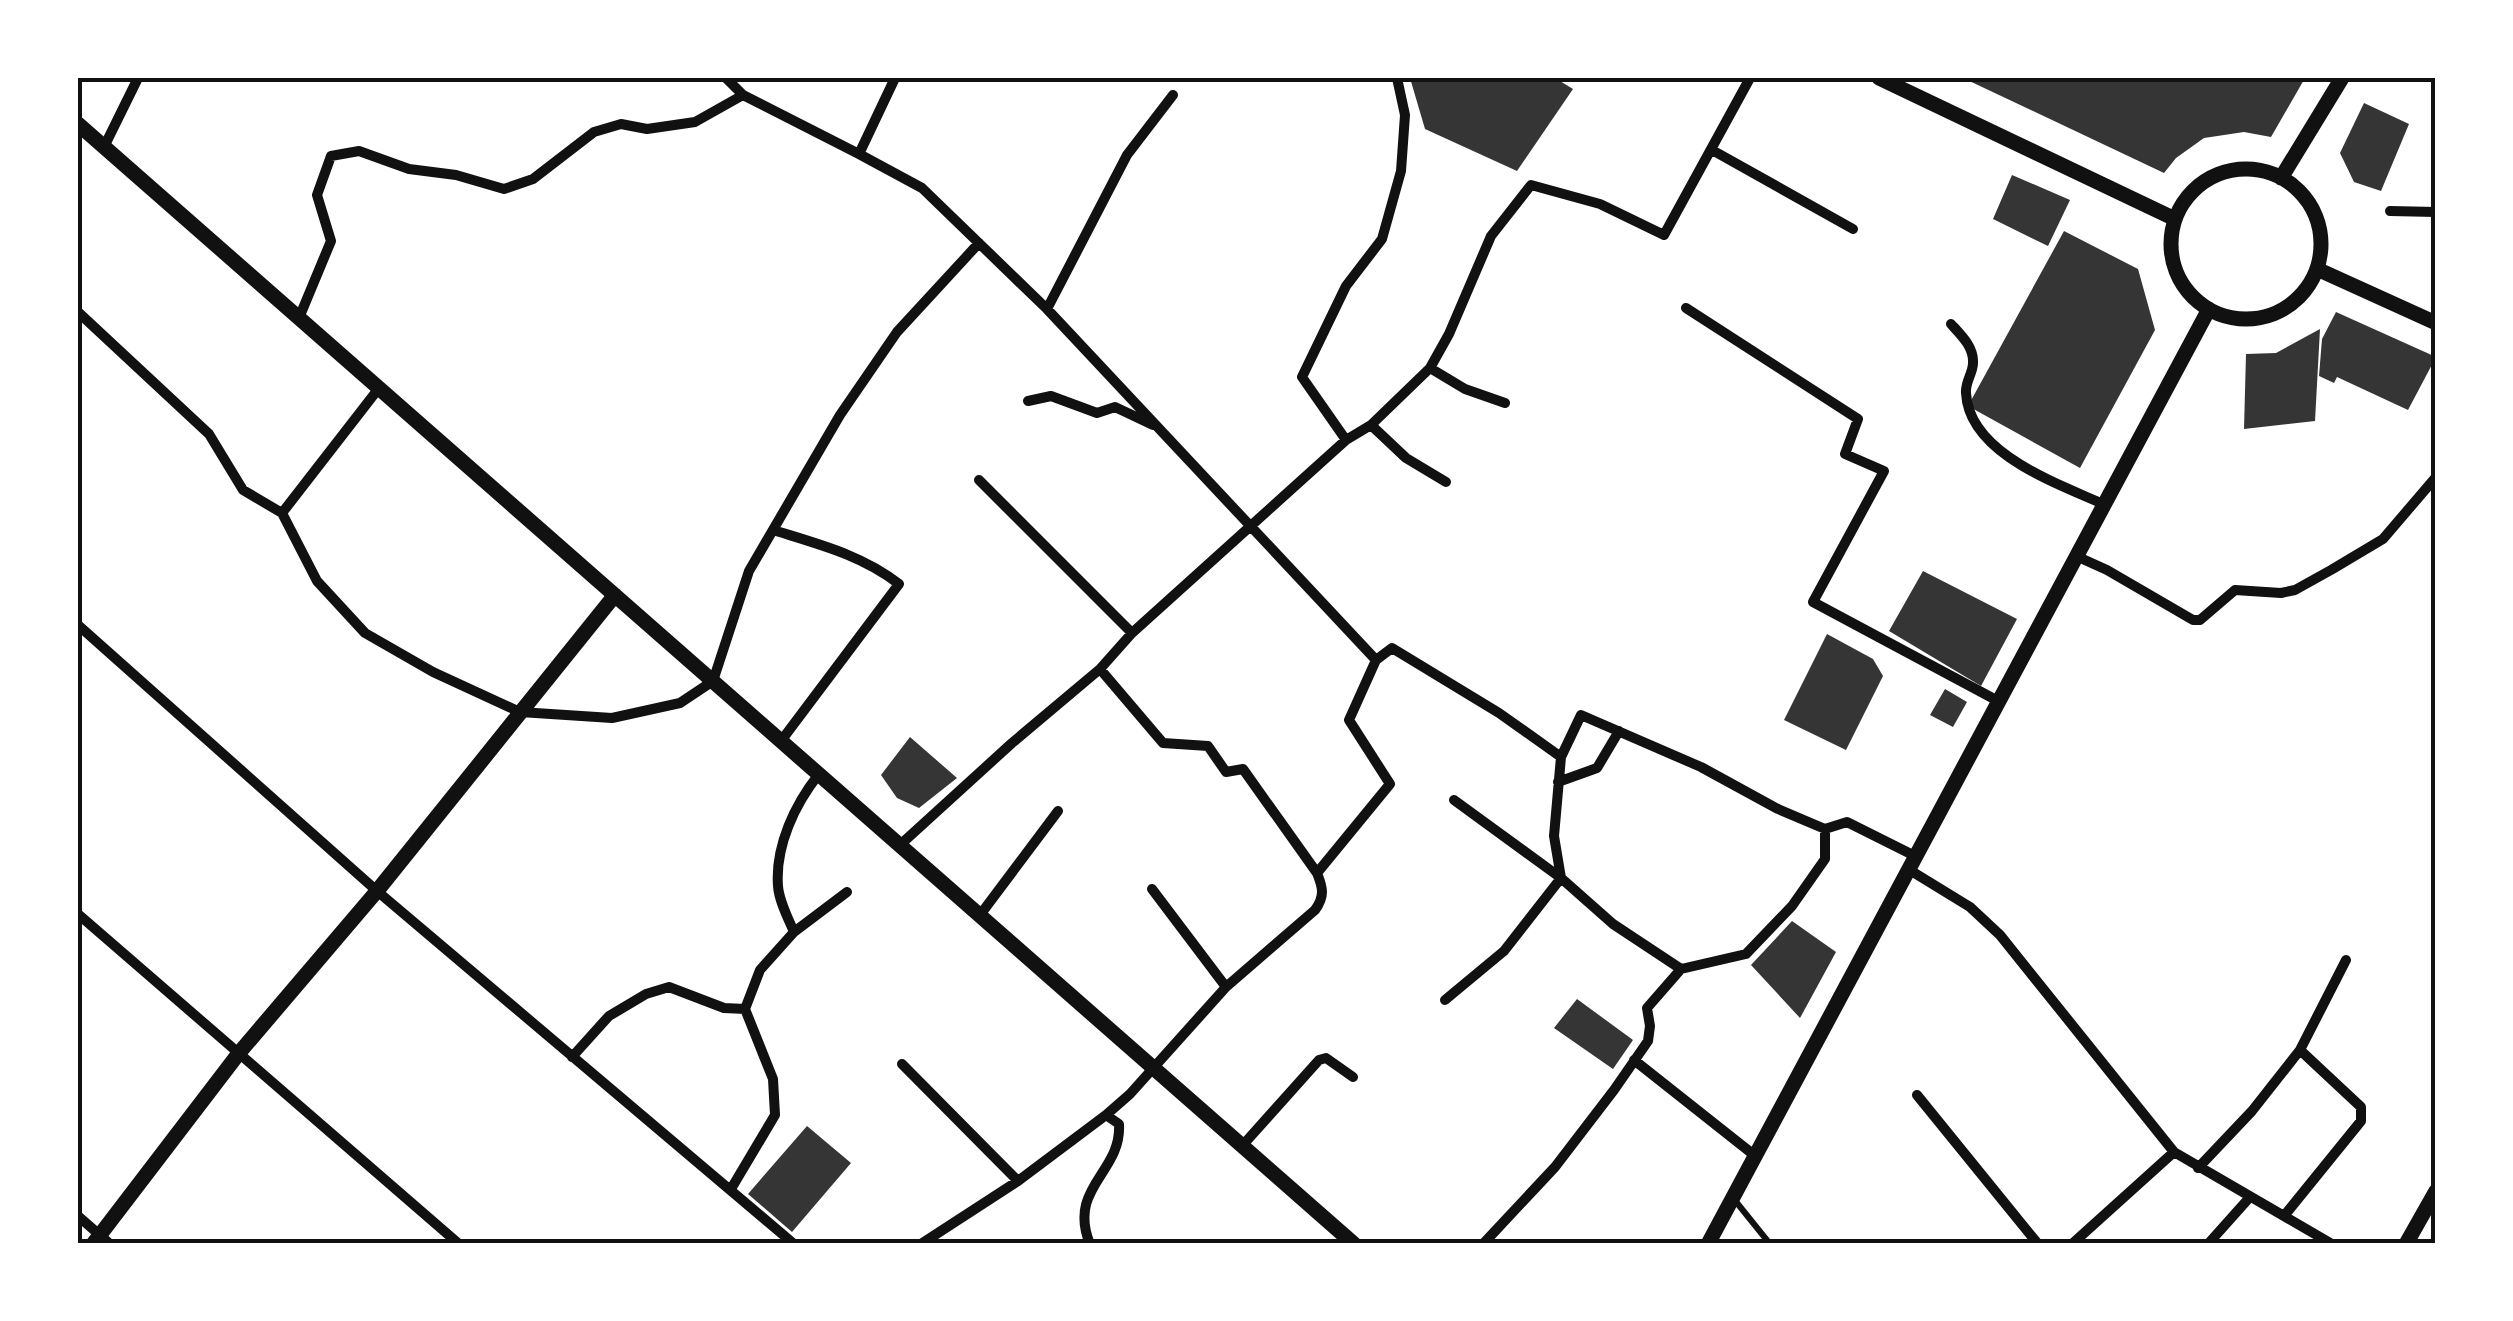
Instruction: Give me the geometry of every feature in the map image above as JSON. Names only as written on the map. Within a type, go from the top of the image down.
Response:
[{"type":"street","points":[[104,147],[138,78]]},
{"type":"street","points":[[726,78],[744,95],[922,188],[1046,309],[1376,660]]},
{"type":"street","points":[[859,154],[895,78]]},
{"type":"street","points":[[1346,440],[1302,377],[1346,286],[1382,239],[1401,171],[1405,115],[1397,78]]},
{"type":"street","points":[[900,845],[1430,368],[1491,236],[1531,185],[1600,204],[1664,235],[1750,78]]},
{"type":"street","points":[[2281,178],[2342,78]]},
{"type":"street","points":[[1888,80],[2175,219]]},
{"type":"street","points":[[299,318],[331,241],[316,195],[331,156],[359,151],[409,170],[456,175],[504,188],[534,179],[594,132],[621,124],[647,129],[695,122],[744,95]]},
{"type":"street","points":[[1046,309],[1127,154],[1174,95]]},
{"type":"street","points":[[78,124],[1354,1244]]},
{"type":"street","points":[[1712,150],[1853,229]]},
{"type":"street","points":[[2243,169],[2265,171],[2281,178],[2304,196],[2317,218],[2322,244],[2318,269],[2292,304],[2273,314],[2251,319],[2229,317],[2209,309],[2189,292],[2176,270],[2171,244],[2175,219],[2186,199],[2220,173],[2243,169]]},
{"type":"street","points":[[2390,211],[2436,212]]},
{"type":"street","points":[[78,312],[209,434],[243,490],[282,513],[316,581],[364,632],[433,672],[520,712],[612,718],[680,703],[713,682],[749,571],[840,415],[896,332],[979,243]]},
{"type":"street","points":[[2318,269],[2436,323]]},
{"type":"street","points":[[1686,308],[1858,418],[1845,454],[1884,471],[1813,602],[1998,702]]},
{"type":"street","points":[[1708,1244],[2209,309]]},
{"type":"street","points":[[1951,324],[1967,342],[1974,363],[1965,388],[1970,418],[2026,469],[2102,504]]},
{"type":"street","points":[[1430,368],[1465,389],[1504,403]]},
{"type":"street","points":[[282,513],[379,388]]},
{"type":"street","points":[[1028,401],[1051,396],[1096,413],[1115,407],[1158,427]]},
{"type":"street","points":[[1371,425],[1406,458],[1446,482]]},
{"type":"street","points":[[979,480],[1132,634]]},
{"type":"street","points":[[2076,556],[2200,620],[2235,590],[2281,594],[2331,570],[2383,539],[2435,481]]},
{"type":"street","points":[[773,530],[846,552],[900,584],[781,741]]},
{"type":"street","points":[[78,1216],[101,1241],[238,1053],[376,891],[615,595]]},
{"type":"street","points":[[78,625],[376,891],[794,1244]]},
{"type":"street","points":[[1316,873],[1390,784],[1349,720],[1376,660],[1392,648],[1499,712],[1562,756]]},
{"type":"street","points":[[922,1244],[1018,1181],[1106,1115],[1226,988],[1322,900],[1316,873],[1243,769],[1226,772],[1208,746],[1164,743],[1100,669]]},
{"type":"street","points":[[1445,1000],[1504,951],[1561,878],[1554,836],[1558,782],[1562,756],[1581,714],[1826,829],[1847,822],[1911,863],[2000,935],[2174,1152],[2332,1244]]},
{"type":"street","points":[[1558,782],[1597,768],[1620,732]]},
{"type":"street","points":[[794,932],[778,888],[780,856],[793,810],[819,774]]},
{"type":"street","points":[[1454,800],[1561,878],[1613,924],[1681,969]]},
{"type":"street","points":[[980,915],[1058,812]]},
{"type":"street","points":[[1483,1244],[1555,1167],[1648,1041],[1647,1008],[1681,969],[1746,954],[1792,906],[1825,859],[1826,829]]},
{"type":"street","points":[[1152,890],[1226,988]]},
{"type":"street","points":[[731,1189],[775,1115],[773,1078],[745,1009],[760,970],[794,932],[847,892]]},
{"type":"street","points":[[78,914],[459,1244]]},
{"type":"street","points":[[2198,1168],[2252,1112],[2300,1050],[2346,960]]},
{"type":"street","points":[[572,1057],[609,1016],[646,994],[670,988],[724,1008],[745,1009]]},
{"type":"street","points":[[2284,1216],[2363,1114],[2361,1107],[2300,1050]]},
{"type":"street","points":[[1242,1146],[1318,1060],[1326,1058],[1353,1077]]},
{"type":"street","points":[[1634,1060],[1754,1155]]},
{"type":"street","points":[[902,1064],[1018,1181]]},
{"type":"street","points":[[1917,1095],[2038,1244]]},
{"type":"street","points":[[1090,1244],[1082,1225],[1084,1206],[1120,1140],[1118,1124],[1106,1115]]},
{"type":"street","points":[[2072,1244],[2174,1152]]},
{"type":"street","points":[[2406,1244],[2436,1191]]},
{"type":"street","points":[[2208,1244],[2250,1197]]},
{"type":"lane","points":[[1732,1198],[1770,1244]]},
{"type":"building","points":[[1410,78],[1555,78],[1573,89],[1517,171],[1425,129]]},
{"type":"building","points":[[1963,78],[2305,78],[2271,137],[2244,132],[2204,138],[2176,158],[2164,173]]},
{"type":"building","points":[[2364,103],[2409,124],[2381,191],[2354,182],[2340,153]]},
{"type":"building","points":[[2012,175],[2070,200],[2048,246],[1993,219]]},
{"type":"building","points":[[2064,231],[2138,269],[2155,330],[2080,468],[1968,406]]},
{"type":"building","points":[[2336,312],[2436,357],[2408,410],[2337,377],[2334,383],[2319,376],[2322,339]]},
{"type":"building","points":[[2320,329],[2315,421],[2244,429],[2246,354],[2276,353]]},
{"type":"building","points":[[1923,571],[2017,619],[1981,686],[1889,631]]},
{"type":"building","points":[[1827,634],[1873,659],[1883,676],[1846,750],[1784,720]]},
{"type":"building","points":[[1945,689],[1967,702],[1953,727],[1930,715]]},
{"type":"building","points":[[910,737],[957,778],[919,808],[897,798],[881,775]]},
{"type":"building","points":[[1792,921],[1836,952],[1800,1018],[1751,965]]},
{"type":"building","points":[[1577,999],[1633,1040],[1613,1069],[1554,1028]]},
{"type":"building","points":[[807,1126],[851,1163],[792,1232],[748,1194]]}]
